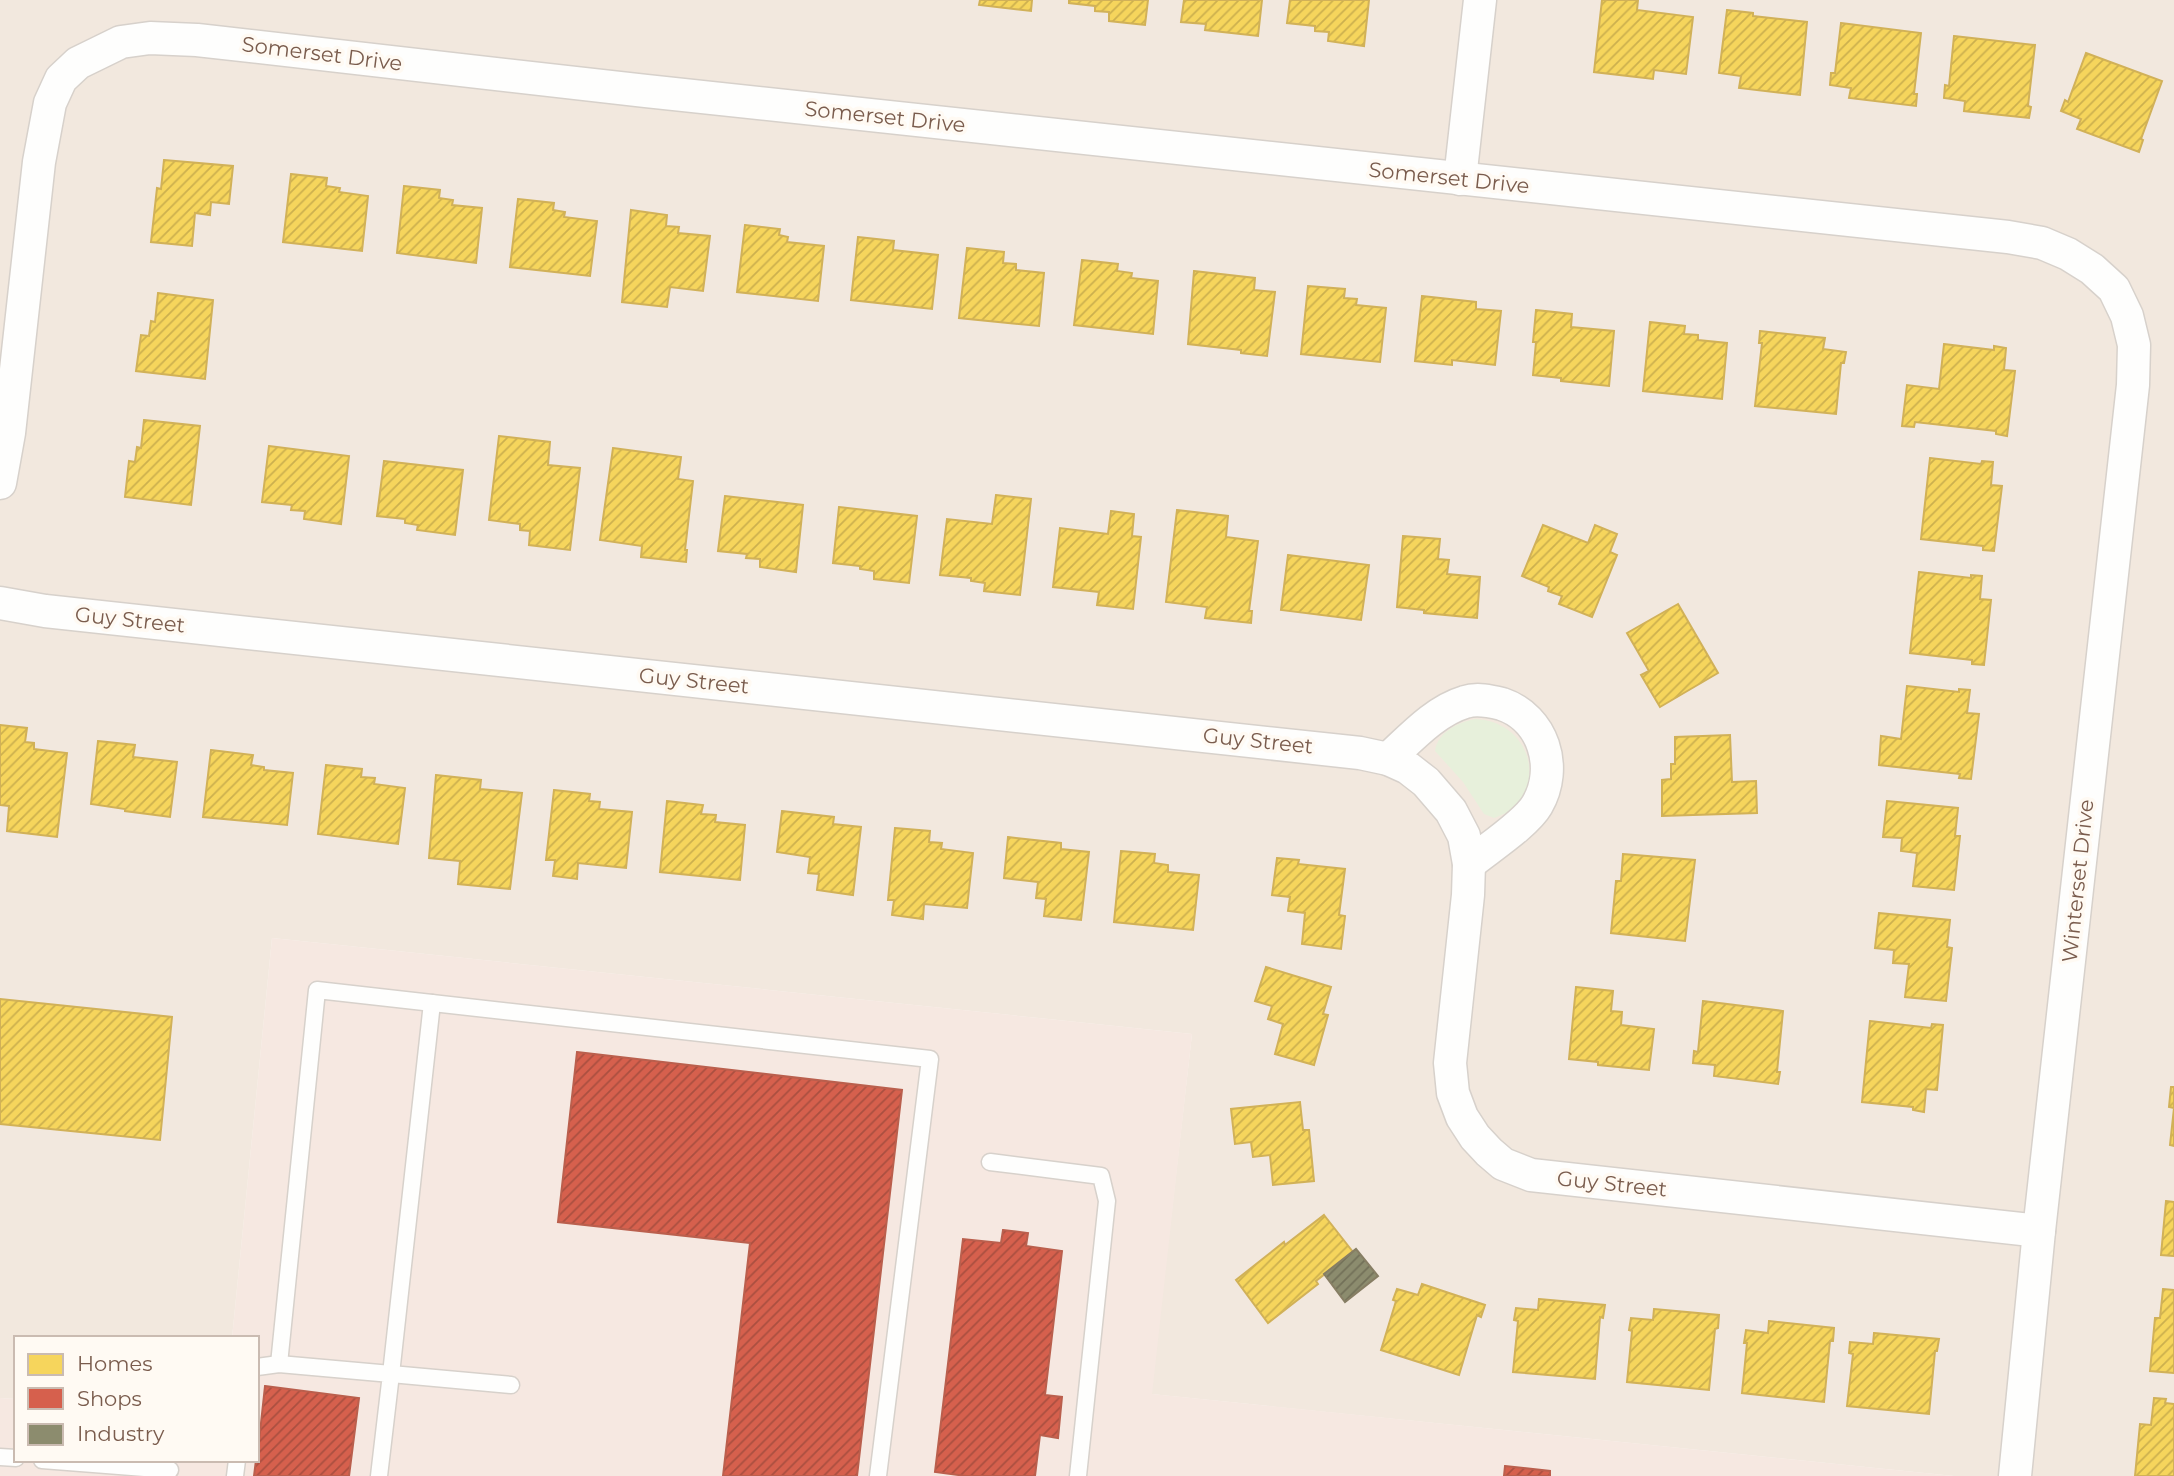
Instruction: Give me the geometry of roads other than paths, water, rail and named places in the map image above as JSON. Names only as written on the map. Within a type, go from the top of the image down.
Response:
[{"type":"street","points":[[1460,179],[1480,0]]},
{"type":"street","name":"Somerset Drive","points":[[0,483],[9,433],[39,162],[50,103],[61,79],[78,63],[121,42],[150,38],[197,40],[646,91],[2008,237],[2042,243],[2068,254],[2092,269],[2114,289]]},
{"type":"street","name":"Winterset Drive","points":[[2015,1476],[2039,1231],[2133,385],[2134,345],[2127,317],[2114,289]]},
{"type":"street","name":"Guy Street","points":[[0,603],[58,612],[1360,752],[1388,759],[1408,768],[1426,782],[1451,811],[1464,836],[1469,864],[1468,895],[1450,1063],[1453,1093],[1462,1117],[1475,1137],[1503,1164],[1531,1175],[2039,1231]]},
{"type":"street","points":[[1388,759],[1442,713],[1464,702],[1495,702],[1512,708],[1528,719],[1546,752],[1548,772],[1544,790],[1536,807],[1523,821],[1469,864]]},
{"type":"lane","points":[[279,1364],[317,990],[930,1059],[877,1476]]},
{"type":"lane","points":[[379,1476],[432,1003]]},
{"type":"lane","points":[[990,1162],[1101,1176],[1107,1202],[1078,1476]]},
{"type":"lane","points":[[259,1367],[279,1364],[511,1385]]},
{"type":"lane","points":[[68,1462],[170,1470]]}]
